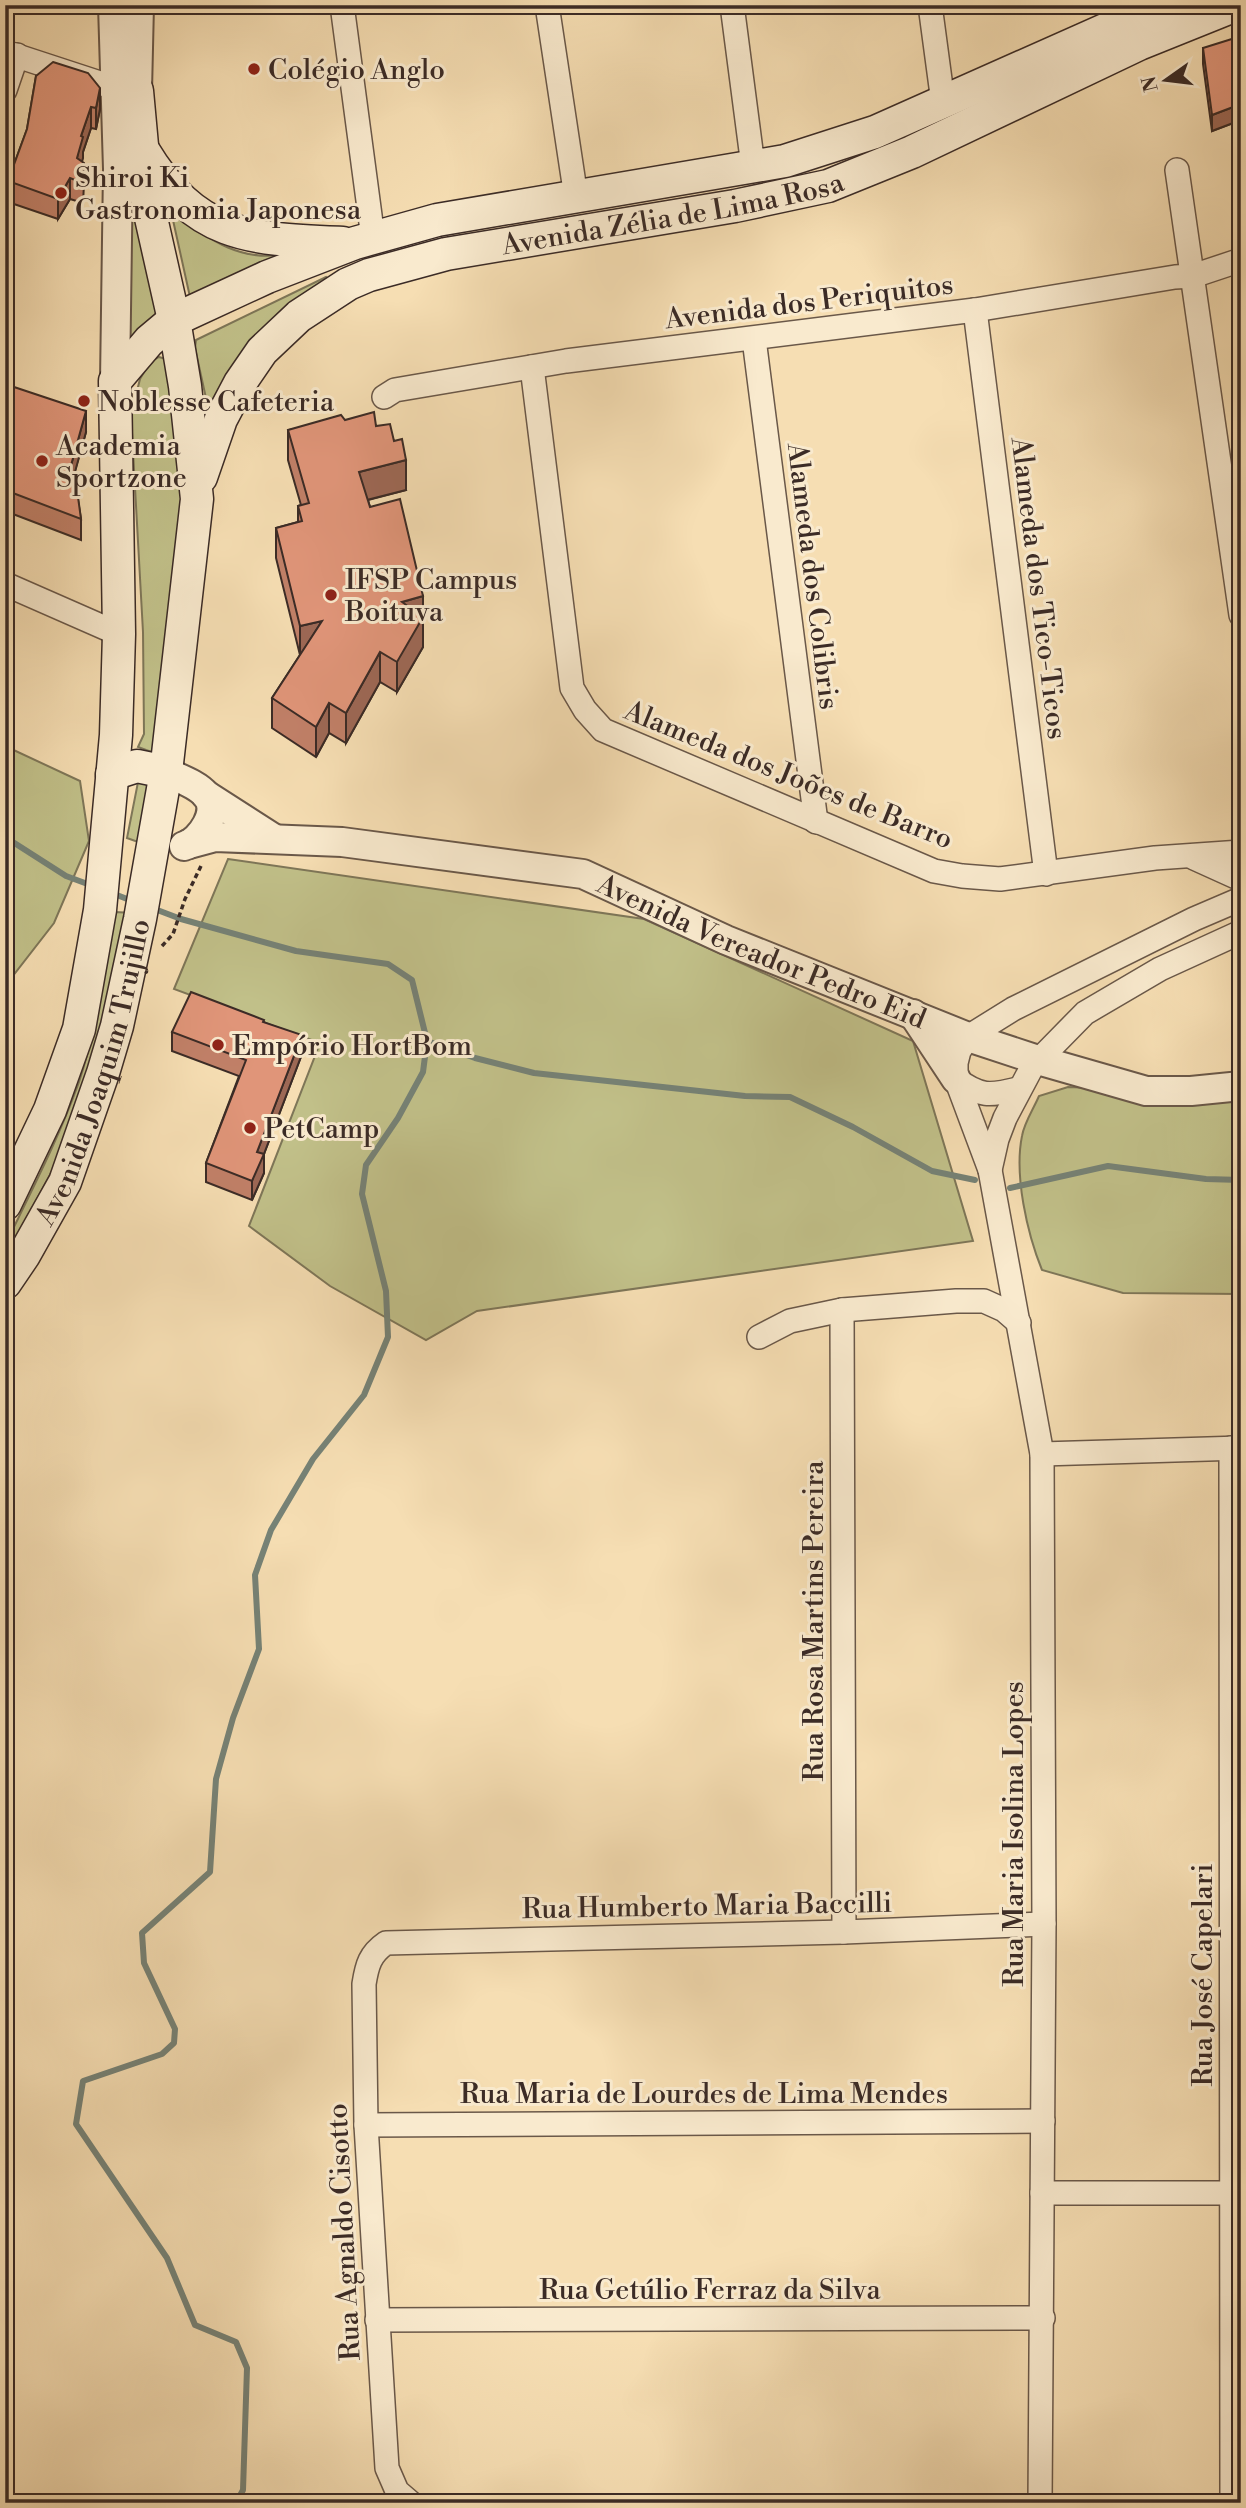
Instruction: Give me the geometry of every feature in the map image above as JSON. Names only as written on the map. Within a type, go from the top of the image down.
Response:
[{"type":"main road","name":"Avenida Zélia de Lima Rosa","points":[[115,381],[149,341],[174,320],[267,277],[364,241],[437,220],[785,161],[875,132],[943,102],[1126,12],[1161,5]]},
{"type":"main road","name":"Avenida Zélia de Lima Rosa","points":[[197,499],[215,433],[249,368],[286,327],[324,298],[348,284],[380,272],[446,254],[735,206],[828,186],[912,152],[1139,44],[1236,5]]},
{"type":"main road","points":[[126,89],[142,148],[148,211],[174,320],[185,386],[197,499]]},
{"type":"main road","name":"Avenida Zélia de Lima Rosa","points":[[142,148],[171,191],[195,212],[231,231],[272,239],[364,241]]},
{"type":"main road","name":"Avenida Joaquim Trujillo","points":[[5,1204],[50,1110],[79,1029],[100,910],[116,735],[119,634],[115,381]]},
{"type":"main road","name":"Avenida Joaquim Trujillo","points":[[5,1283],[65,1182],[117,1026],[140,919],[166,772],[197,499]]},
{"type":"main road","points":[[111,774],[137,766],[166,772]]},
{"type":"main road","points":[[106,848],[128,850],[149,861]]},
{"type":"street","points":[[113,5],[126,89]]},
{"type":"street","points":[[115,381],[118,169],[126,89],[139,5]]},
{"type":"street","points":[[342,5],[364,241]]},
{"type":"street","points":[[547,5],[576,197]]},
{"type":"street","points":[[732,5],[753,166]]},
{"type":"street","points":[[930,5],[943,102]]},
{"type":"street","points":[[5,90],[11,54],[126,89]]},
{"type":"street","points":[[1177,170],[1241,615]]},
{"type":"street","name":"Avenida dos Periquitos","points":[[384,397],[395,390],[532,367],[975,310],[1193,276],[1241,260]]},
{"type":"street","name":"Alameda dos Tico-Ticos","points":[[975,310],[1046,874]]},
{"type":"street","name":"Alameda dos Colibris","points":[[754,339],[816,822]]},
{"type":"street","name":"Alameda dos Joões de Barro","points":[[532,367],[572,688],[585,710],[603,730],[934,871],[1000,879],[1188,855],[1241,852]]},
{"type":"street","points":[[5,584],[119,634]]},
{"type":"street","name":"Avenida Vereador Pedro Eid","points":[[166,772],[275,839]]},
{"type":"street","points":[[189,844],[205,829],[209,821],[210,801],[206,795]]},
{"type":"street","name":"Avenida Vereador Pedro Eid","points":[[149,861],[168,850],[215,837],[342,842],[583,874],[726,940],[968,1037],[1038,1060],[1146,1091],[1191,1091],[1241,1086]]},
{"type":"street","points":[[956,1079],[959,1051],[968,1037],[1013,1009],[1194,919],[1238,906],[1238,872],[1188,855]]},
{"type":"street","name":"Rua Maria Isolina Lopes","points":[[990,1170],[997,1139],[1018,1089],[1038,1060],[1086,1013],[1160,969],[1241,932]]},
{"type":"street","points":[[1124,954],[1138,982]]},
{"type":"street","points":[[913,1014],[956,1079],[974,1093],[1018,1089]]},
{"type":"street","name":"Rua Maria Isolina Lopes","points":[[956,1079],[990,1170],[1042,1454],[1044,1924],[1040,2503]]},
{"type":"street","points":[[759,1337],[790,1321],[842,1310],[956,1301],[984,1301],[1004,1310],[1019,1323]]},
{"type":"street","name":"Rua Rosa Martins Pereira","points":[[842,1310],[844,1932]]},
{"type":"street","points":[[1042,1454],[1236,1448]]},
{"type":"street","name":"Rua José Capelari","points":[[1232,2503],[1237,2193],[1236,1448]]},
{"type":"street","name":"Rua Humberto Maria Baccilli","points":[[374,1951],[386,1943],[844,1932],[1044,1924]]},
{"type":"street","name":"Rua Agnaldo Cisotto","points":[[374,1951],[367,1965],[364,1984],[366,2124],[377,2320],[387,2468],[397,2491],[411,2503]]},
{"type":"street","name":"Rua Maria de Lourdes de Lima Mendes","points":[[366,2124],[1043,2121]]},
{"type":"street","points":[[1042,2193],[1237,2193]]},
{"type":"street","name":"Rua Getúlio Ferraz da Silva","points":[[377,2320],[1043,2318]]},
{"type":"path","points":[[174,931],[183,905]]},
{"type":"shaded area","points":[[129,122],[163,311],[132,337],[130,336]]},
{"type":"shaded area","points":[[171,211],[224,246],[253,255],[287,254],[190,297]]},
{"type":"shaded area","points":[[326,277],[329,280],[211,421],[195,348],[196,340]]},
{"type":"shaded area","points":[[159,357],[166,359],[183,442],[182,579],[157,754],[138,747],[144,734],[143,632],[131,415],[140,379],[150,362]]},
{"type":"shaded area","points":[[5,746],[80,781],[89,841],[54,923],[5,986]]},
{"type":"shaded area","points":[[139,777],[153,785],[138,842],[127,838]]},
{"type":"shaded area","points":[[228,859],[644,919],[913,1041],[973,1241],[477,1311],[426,1340],[330,1286],[249,1226],[320,1043],[174,989]]},
{"type":"shaded area","points":[[115,912],[132,913],[118,976],[67,1143],[16,1238],[10,1235],[79,1082],[95,1019]]},
{"type":"shaded area","points":[[1068,1087],[1241,1094],[1241,1294],[1123,1293],[1042,1270],[1023,1204],[1020,1168],[1022,1136],[1039,1096]]},
{"type":"building","points":[[1235,38],[1241,50],[1241,104],[1212,115],[1203,48]]},
{"type":"building","points":[[53,62],[88,73],[100,88],[96,108],[91,107],[81,136],[83,137],[77,158],[84,163],[83,183],[70,178],[58,199],[8,181],[27,129],[36,76]]},
{"type":"building","name":"Academia Sportzone","points":[[5,384],[86,411],[70,469],[75,475],[81,519],[5,490]]},
{"type":"building","points":[[374,412],[376,426],[390,424],[394,441],[402,439],[406,460],[359,472],[370,507],[400,499],[423,596],[402,602],[423,617],[397,662],[380,652],[346,713],[329,703],[316,727],[272,698],[322,621],[300,626],[276,528],[302,521],[298,506],[309,503],[288,430],[341,415],[345,420]]},
{"type":"building","points":[[191,992],[302,1035],[257,1152],[264,1154],[252,1181],[206,1163],[246,1060],[172,1032]]},
{"type":"waterway","points":[[5,837],[66,876],[93,886]]},
{"type":"waterway","points":[[109,892],[135,902]]},
{"type":"waterway","points":[[152,908],[181,919],[296,951],[388,964],[412,980],[427,1041],[423,1072],[398,1118],[366,1165],[362,1194],[386,1291],[388,1337],[364,1395],[313,1459],[271,1530],[255,1575],[259,1649],[233,1718],[216,1779],[210,1872],[142,1933],[144,1963],[175,2029],[174,2043],[162,2054],[83,2081],[76,2124],[167,2258],[195,2325],[236,2342],[247,2368],[243,2490],[236,2503]]},
{"type":"waterway","points":[[427,1041],[475,1058],[534,1073],[745,1096],[790,1097],[853,1127],[932,1171],[975,1180]]},
{"type":"waterway","points":[[1010,1188],[1108,1166],[1206,1179],[1241,1180]]},
{"type":"place","name":"Colégio Anglo","points":[[254,69]]},
{"type":"place","name":"Shiroi Ki Gastronomia Japonesa","points":[[61,193]]},
{"type":"place","name":"Noblesse Cafeteria","points":[[84,401]]},
{"type":"place","name":"Academia Sportzone","points":[[42,461]]},
{"type":"place","name":"IFSP Campus Boituva","points":[[331,595]]},
{"type":"place","name":"Empório HortBom","points":[[218,1045]]},
{"type":"place","name":"PetCamp","points":[[250,1128]]}]
